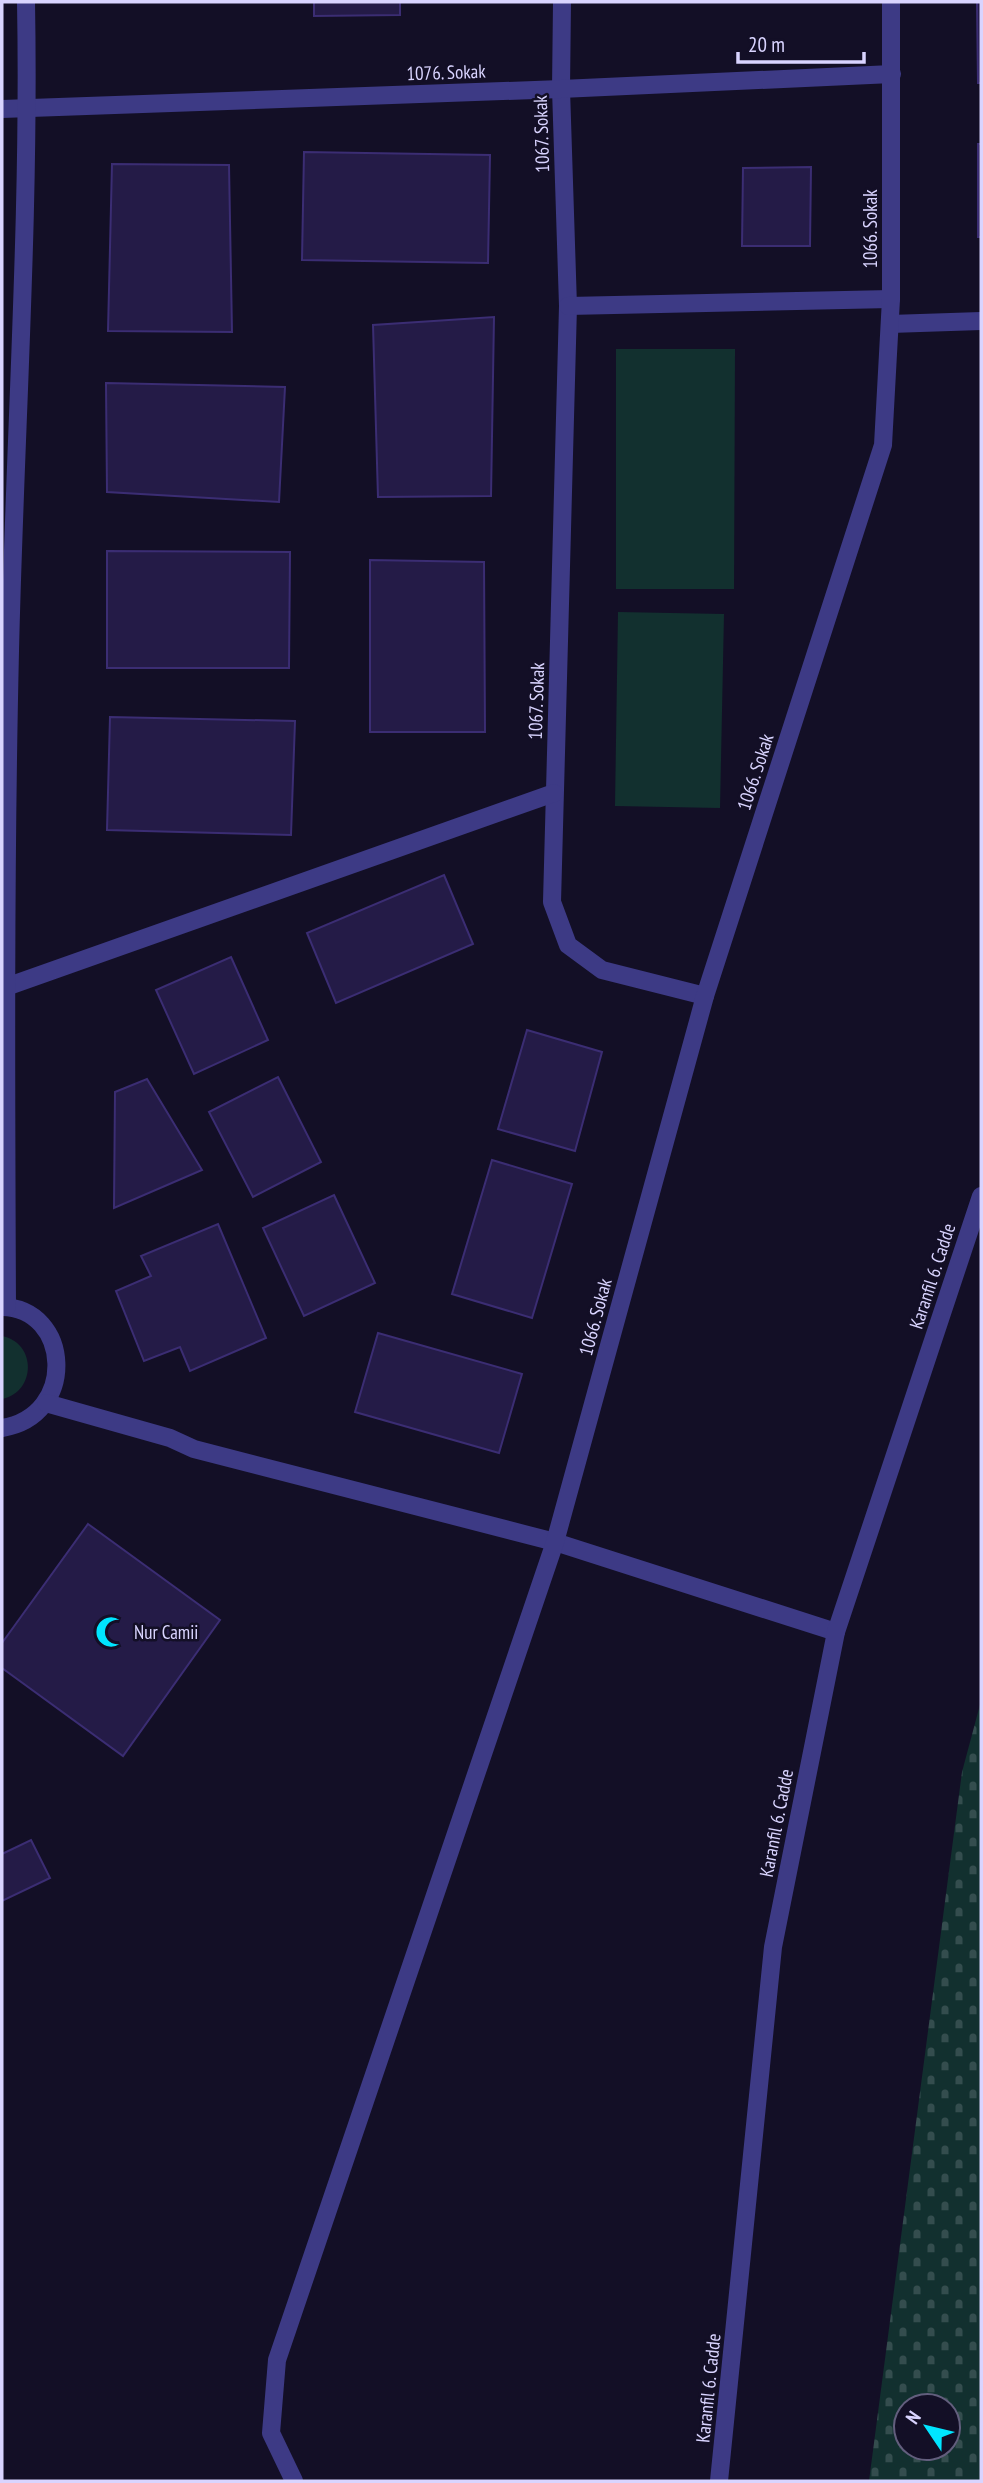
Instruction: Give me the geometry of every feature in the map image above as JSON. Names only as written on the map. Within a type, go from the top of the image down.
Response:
[{"type":"street","points":[[2,1427],[15,1426],[32,1417],[46,1403],[55,1385],[57,1364],[54,1344],[43,1326],[26,1313],[4,1307],[6,649],[28,107],[26,2]]},
{"type":"street","name":"1067. Sokak","points":[[562,2],[561,89],[568,306],[552,902],[568,945],[602,970],[705,996]]},
{"type":"street","name":"1066. Sokak","points":[[293,2481],[271,2433],[277,2360],[555,1542],[705,996],[883,445],[891,299],[891,2]]},
{"type":"street","name":"1076. Sokak","points":[[2,109],[892,74]]},
{"type":"street","points":[[568,306],[891,299]]},
{"type":"street","points":[[890,324],[981,321]]},
{"type":"street","points":[[6,986],[554,793]]},
{"type":"street","name":"Karanfil 6. Cadde","points":[[719,2481],[773,1947],[836,1632],[981,1196]]},
{"type":"street","points":[[46,1403],[170,1438],[194,1449],[555,1542],[836,1632]]},
{"type":"green space","points":[[616,349],[735,349],[734,589],[616,589]]},
{"type":"green space","points":[[618,612],[724,614],[720,808],[615,806]]},
{"type":"green space","points":[[2,1336],[13,1340],[22,1348],[28,1368],[21,1387],[13,1395],[2,1399]]},
{"type":"green space","points":[[981,1701],[981,2481],[869,2481],[962,1772]]},
{"type":"building","points":[[314,2],[400,2],[400,15],[314,16]]},
{"type":"building","points":[[977,2],[981,2],[981,83],[978,83]]},
{"type":"building","points":[[978,144],[981,144],[981,237],[978,237]]},
{"type":"building","points":[[304,152],[490,155],[488,263],[302,260]]},
{"type":"building","points":[[112,164],[229,165],[232,332],[108,331]]},
{"type":"building","points":[[811,167],[810,246],[742,246],[743,168]]},
{"type":"building","points":[[494,317],[491,496],[378,497],[373,325]]},
{"type":"building","points":[[106,383],[285,387],[279,502],[107,492]]},
{"type":"building","points":[[107,551],[290,552],[289,668],[107,668]]},
{"type":"building","points":[[370,560],[484,562],[485,732],[370,732]]},
{"type":"building","points":[[110,717],[295,721],[291,835],[107,830]]},
{"type":"building","points":[[444,875],[473,944],[336,1003],[307,933]]},
{"type":"building","points":[[231,957],[268,1040],[194,1074],[156,990]]},
{"type":"building","points":[[527,1030],[602,1052],[575,1151],[498,1129]]},
{"type":"building","points":[[278,1077],[321,1162],[253,1197],[209,1112]]},
{"type":"building","points":[[147,1079],[202,1170],[114,1208],[115,1092]]},
{"type":"building","points":[[492,1160],[572,1184],[532,1318],[452,1294]]},
{"type":"building","points":[[334,1195],[375,1283],[304,1316],[263,1228]]},
{"type":"building","points":[[218,1224],[266,1338],[190,1371],[180,1347],[144,1361],[116,1291],[151,1276],[141,1256]]},
{"type":"building","points":[[378,1333],[522,1374],[499,1453],[355,1412]]},
{"type":"building","name":"Nur Camii","points":[[88,1524],[220,1620],[123,1756],[2,1668],[2,1643]]},
{"type":"building","points":[[31,1840],[50,1878],[2,1901],[2,1854]]},
{"type":"place","name":"Nur Camii","points":[[111,1632]]}]
